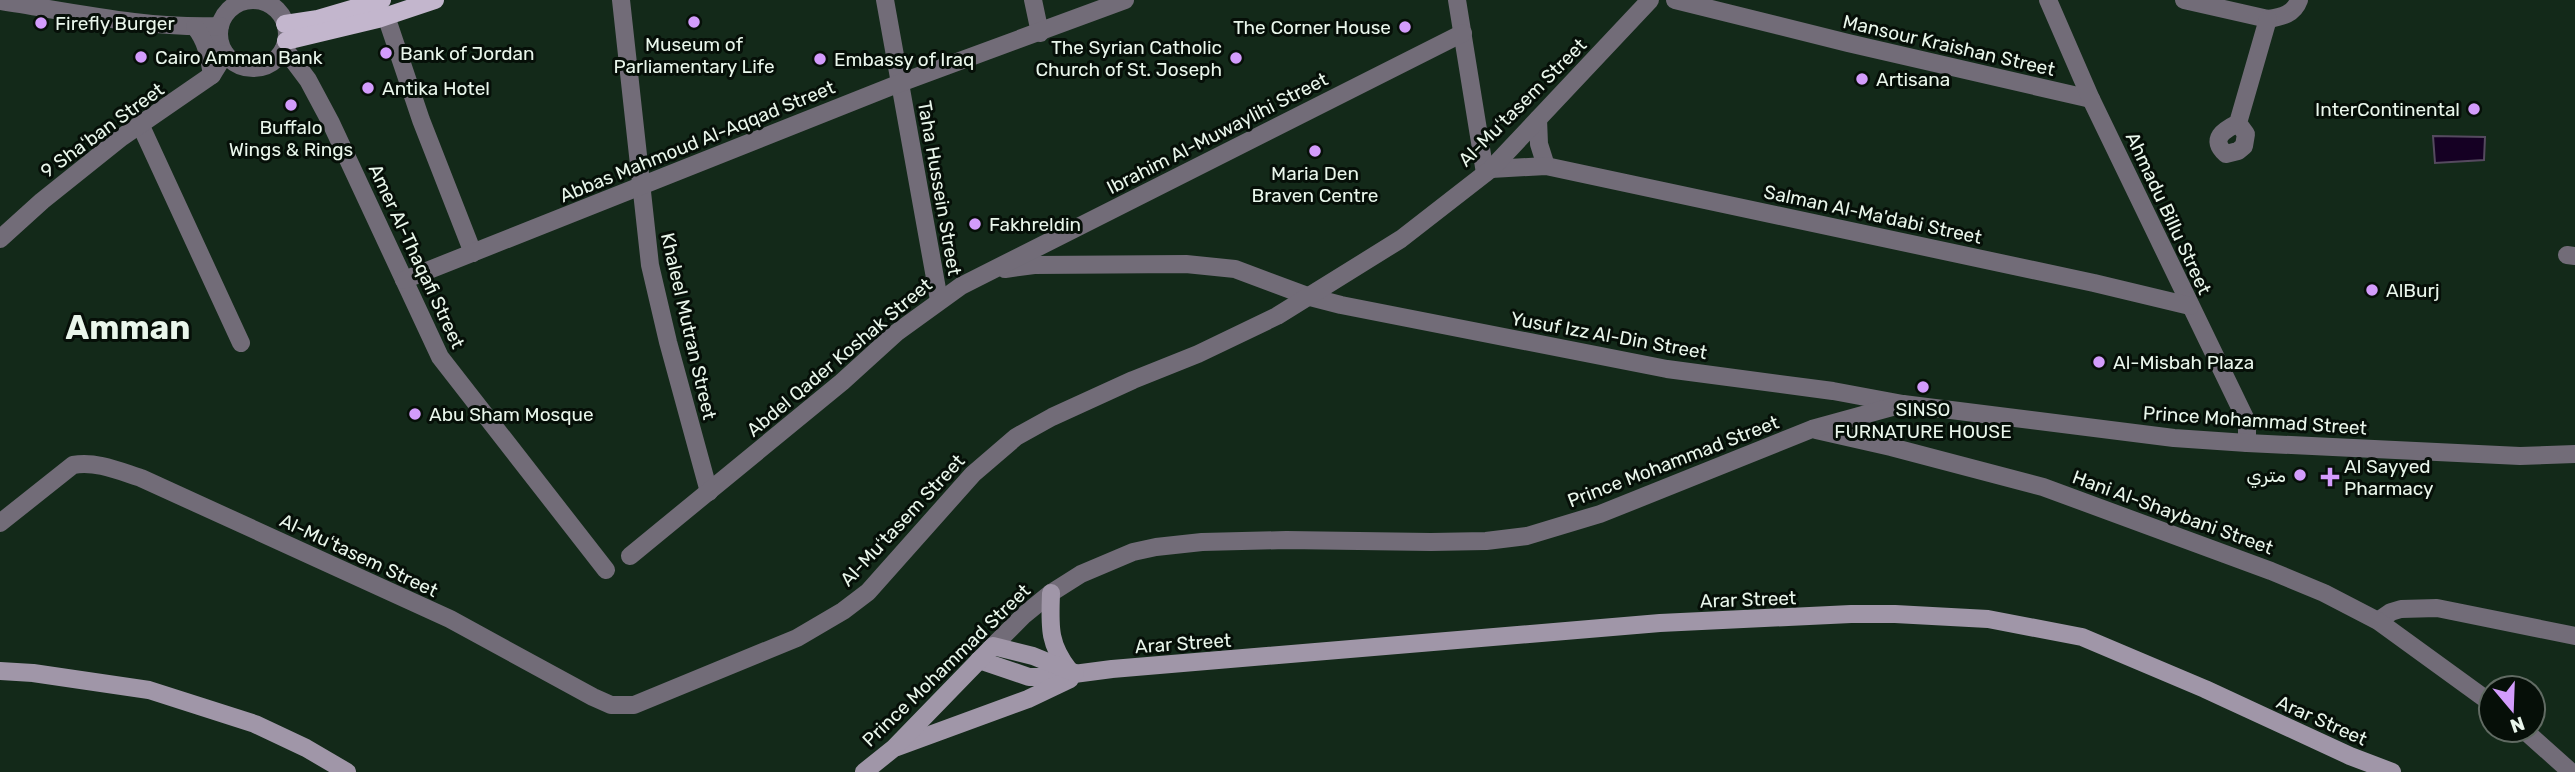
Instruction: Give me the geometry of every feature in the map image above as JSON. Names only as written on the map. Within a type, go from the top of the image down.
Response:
[{"type":"main road","points":[[285,38],[384,8],[435,0]]},
{"type":"main road","points":[[894,748],[1028,699],[1074,672],[1058,656],[1053,643],[1050,630],[1051,593]]},
{"type":"main road","name":"Arar Street","points":[[979,660],[1029,677],[1660,623],[1862,614],[1988,619],[2082,636],[2350,756],[2392,772]]},
{"type":"main road","name":"Prince Mohammad Street","points":[[864,772],[894,748],[993,646]]},
{"type":"main road","name":"Arar Street","points":[[993,646],[1033,656],[1074,672]]},
{"type":"main road","points":[[0,671],[33,673],[149,690],[238,717],[306,748],[347,772]]},
{"type":"main road","points":[[306,748],[323,772]]},
{"type":"street","points":[[244,0],[259,0],[277,10],[285,38],[278,57],[261,67],[241,66],[225,54],[221,45],[220,26],[230,9],[244,0]]},
{"type":"street","name":"Khaleel Mutran Street","points":[[621,0],[650,265],[709,492]]},
{"type":"street","name":"Taha Hussein Street","points":[[886,0],[939,300]]},
{"type":"street","points":[[1033,0],[1040,33]]},
{"type":"street","name":"Abbas Mahmoud Al-Aqqad Street","points":[[404,280],[900,83],[1125,0]]},
{"type":"street","points":[[1457,0],[1488,171]]},
{"type":"street","name":"Al-Muʻtasem Street","points":[[0,523],[73,465],[86,463],[104,466],[141,478],[450,619],[593,697],[611,705],[634,705],[797,638],[843,611],[868,592],[973,474],[1016,438],[1063,412],[1223,343],[1310,297],[1401,239],[1488,171],[1650,0]]},
{"type":"street","name":"Mansour Kraishan Street","points":[[1675,0],[2091,99]]},
{"type":"street","name":"Ahmadu Billu Street","points":[[2048,0],[2091,99],[2247,422],[2247,443]]},
{"type":"street","points":[[2184,0],[2268,19],[2283,17],[2297,8],[2299,0]]},
{"type":"street","points":[[0,1],[195,27],[220,26]]},
{"type":"street","points":[[384,8],[421,120],[473,253]]},
{"type":"street","points":[[2238,123],[2268,19]]},
{"type":"street","points":[[195,27],[208,52],[212,75]]},
{"type":"street","name":"Ibrahim Al-Muwaylihi Street","points":[[991,270],[1463,33]]},
{"type":"street","name":"Amer Al-Thaqafi Street","points":[[285,38],[331,124],[445,365],[606,569]]},
{"type":"street","name":"9 Shaʻban Street","points":[[0,239],[83,167],[212,75],[225,54]]},
{"type":"street","points":[[1538,119],[1539,144],[1546,166]]},
{"type":"street","points":[[140,124],[241,343]]},
{"type":"street","name":"Salman Al-Ma'dabi Street","points":[[1488,171],[1546,166],[2190,306]]},
{"type":"street","name":"Abdel Qader Koshak Street","points":[[630,556],[842,382],[896,333],[939,300],[991,270],[1034,265],[1186,264],[1235,269],[1310,297]]},
{"type":"street","name":"Yusuf Izz Al-Din Street","points":[[1310,297],[1667,369],[1833,391],[1903,404]]},
{"type":"street","name":"Prince Mohammad Street","points":[[993,646],[1024,615],[1081,574],[1108,561],[1156,547],[1272,540],[1486,541],[1527,536],[1600,514],[1812,429],[1903,404],[2174,438],[2520,456],[2575,454]]},
{"type":"street","name":"Hani Al-Shaybani Street","points":[[1812,429],[2043,487],[2271,571],[2324,593],[2378,621],[2477,693]]},
{"type":"street","points":[[2378,621],[2401,609],[2437,608],[2575,636]]},
{"type":"street","points":[[2540,744],[2571,772]]},
{"type":"shaded area","points":[[2433,136],[2485,137],[2484,160],[2435,163]]},
{"type":"place","name":"Museum of Parliamentary Life","points":[[694,22]]},
{"type":"place","name":"Firefly Burger","points":[[41,23]]},
{"type":"place","name":"The Corner House","points":[[1405,27]]},
{"type":"place","name":"Bank of Jordan","points":[[386,53]]},
{"type":"place","name":"Cairo Amman Bank","points":[[141,57]]},
{"type":"place","name":"The Syrian Catholic Church of St. Joseph","points":[[1236,58]]},
{"type":"place","name":"Embassy of Iraq","points":[[820,59]]},
{"type":"place","name":"Artisana","points":[[1862,79]]},
{"type":"place","name":"Antika Hotel","points":[[368,88]]},
{"type":"place","name":"Buffalo Wings & Rings","points":[[291,105]]},
{"type":"place","name":"InterContinental","points":[[2474,109]]},
{"type":"place","name":"Maria Den Braven Centre","points":[[1315,151]]},
{"type":"place","name":"Fakhreldin","points":[[975,224]]},
{"type":"place","name":"AlBurj","points":[[2372,290]]},
{"type":"place","name":"Al-Misbah Plaza","points":[[2099,362]]},
{"type":"place","name":"SINSO FURNATURE HOUSE","points":[[1923,387]]},
{"type":"place","name":"Abu Sham Mosque","points":[[415,414]]},
{"type":"place","name":"متري","points":[[2300,475]]},
{"type":"place","name":"Al Sayyed Pharmacy","points":[[2330,477]]},
{"type":"district","name":"Amman","points":[[128,327]]}]
